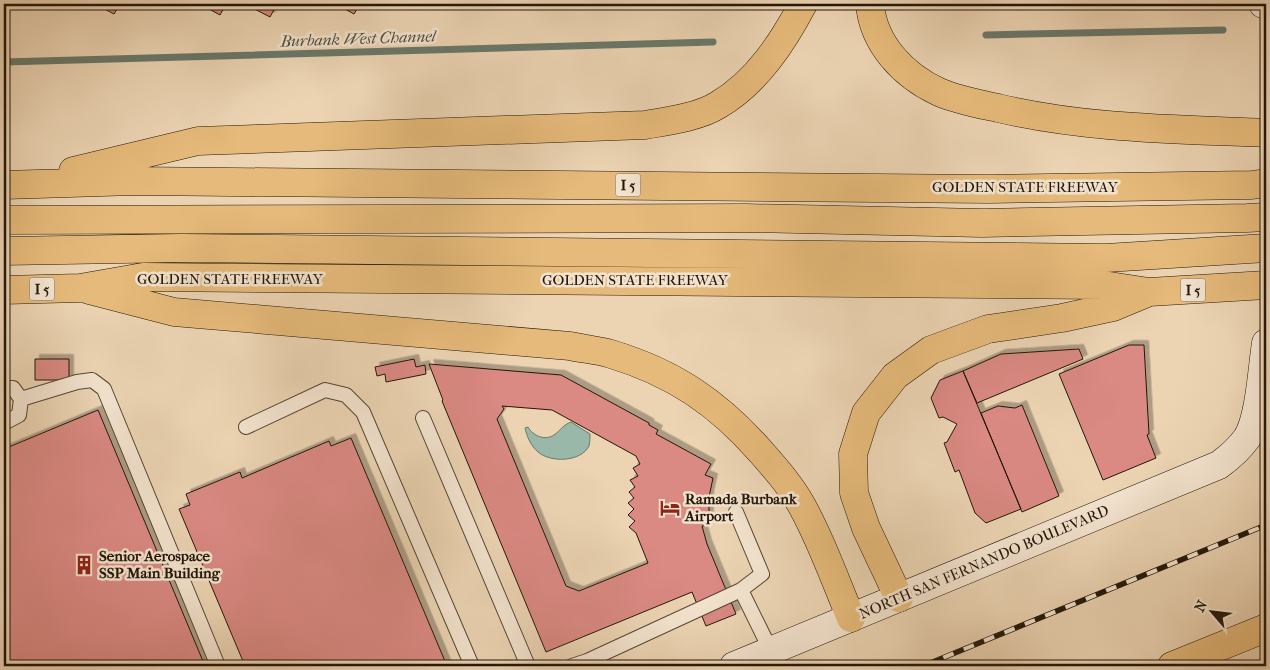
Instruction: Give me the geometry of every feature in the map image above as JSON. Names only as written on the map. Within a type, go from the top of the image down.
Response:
[{"type":"main road","points":[[10,185],[198,141],[645,125],[680,119],[717,106],[745,85],[775,51],[803,4]]},
{"type":"main road","points":[[870,4],[876,26],[889,55],[908,74],[940,92],[974,102],[1045,118],[1109,126],[1255,132]]},
{"type":"main road","name":"GOLDEN STATE FREEWAY","points":[[10,185],[134,181],[989,188],[1259,184]]},
{"type":"main road","points":[[4,220],[716,218],[982,223],[1257,218]]},
{"type":"main road","points":[[4,251],[181,248],[1106,258],[1255,249]]},
{"type":"main road","name":"GOLDEN STATE FREEWAY","points":[[4,290],[80,288],[143,277],[1103,285],[1149,292],[1266,285]]},
{"type":"main road","points":[[80,288],[174,312],[570,346],[609,354],[644,365],[674,379],[712,403],[746,435],[786,480],[817,535],[851,618]]},
{"type":"main road","points":[[899,598],[866,528],[854,493],[852,454],[866,413],[894,376],[931,350],[988,329],[1062,318],[1113,307],[1149,292]]},
{"type":"main road","name":"NORTH SAN FERNANDO BOULEVARD","points":[[734,666],[1219,465],[1233,456],[1248,437],[1256,415],[1266,343]]},
{"type":"main road","points":[[1172,666],[1266,628]]},
{"type":"lane","points":[[21,399],[77,382],[92,380],[104,389],[218,666]]},
{"type":"lane","points":[[4,388],[13,388],[21,399],[19,414],[4,423]]},
{"type":"lane","points":[[246,427],[325,390],[346,395],[351,400],[362,412],[472,666]]},
{"type":"lane","points":[[423,418],[528,666]]},
{"type":"lane","points":[[572,666],[589,664],[741,590],[762,574],[736,512]]},
{"type":"lane","points":[[741,590],[771,651]]},
{"type":"shaded area","points":[[571,422],[590,434],[589,446],[585,451],[573,458],[558,459],[544,456],[533,447],[525,428],[528,427],[536,435],[547,438]]},
{"type":"building","points":[[95,4],[120,4],[114,14]]},
{"type":"building","points":[[200,4],[226,4],[220,15]]},
{"type":"building","points":[[248,4],[277,4],[270,17]]},
{"type":"building","points":[[336,4],[360,4],[354,14]]},
{"type":"building","points":[[1129,345],[1144,345],[1149,434],[1147,435],[1156,458],[1103,480],[1059,374]]},
{"type":"building","points":[[1079,349],[1083,359],[977,403],[963,371],[1001,354]]},
{"type":"building","points":[[35,359],[69,359],[69,380],[35,380]]},
{"type":"building","points":[[414,359],[416,367],[425,365],[426,374],[386,382],[385,374],[377,376],[375,367]]},
{"type":"building","name":"Ramada Burbank Airport","points":[[429,364],[561,375],[649,423],[649,425],[658,430],[656,434],[711,464],[705,475],[713,478],[709,497],[709,525],[702,526],[707,544],[736,614],[706,626],[692,592],[546,652]],"holes":[[[502,406],[552,410],[636,456],[640,464],[633,468],[638,476],[630,480],[635,487],[629,492],[634,498],[628,503],[634,509],[628,515],[635,521],[629,527],[636,533],[648,563],[579,591],[566,586],[497,419],[504,409]]]},
{"type":"building","points":[[963,371],[1021,509],[986,523],[975,513],[959,470],[955,472],[944,443],[947,442],[957,424],[943,417],[939,418],[931,398],[940,380]]},
{"type":"building","points":[[1022,405],[1059,496],[1022,512],[981,413],[998,406],[1015,408]]},
{"type":"building","name":"Senior Aerospace SSP Main Building","points":[[98,410],[205,666],[4,666],[4,464],[8,463],[4,449]]},
{"type":"building","points":[[351,438],[447,666],[245,666],[179,509],[190,505],[186,494],[240,472],[242,478],[329,441],[331,446]]},
{"type":"waterway","name":"Burbank West Channel","points":[[986,35],[1223,30]]},
{"type":"waterway","name":"Burbank West Channel","points":[[4,62],[713,42]]},
{"type":"railway","points":[[923,666],[1266,525]]},
{"type":"place","name":"Ramada Burbank Airport","points":[[670,508]]},
{"type":"place","name":"Senior Aerospace SSP Main Building","points":[[84,565]]}]
